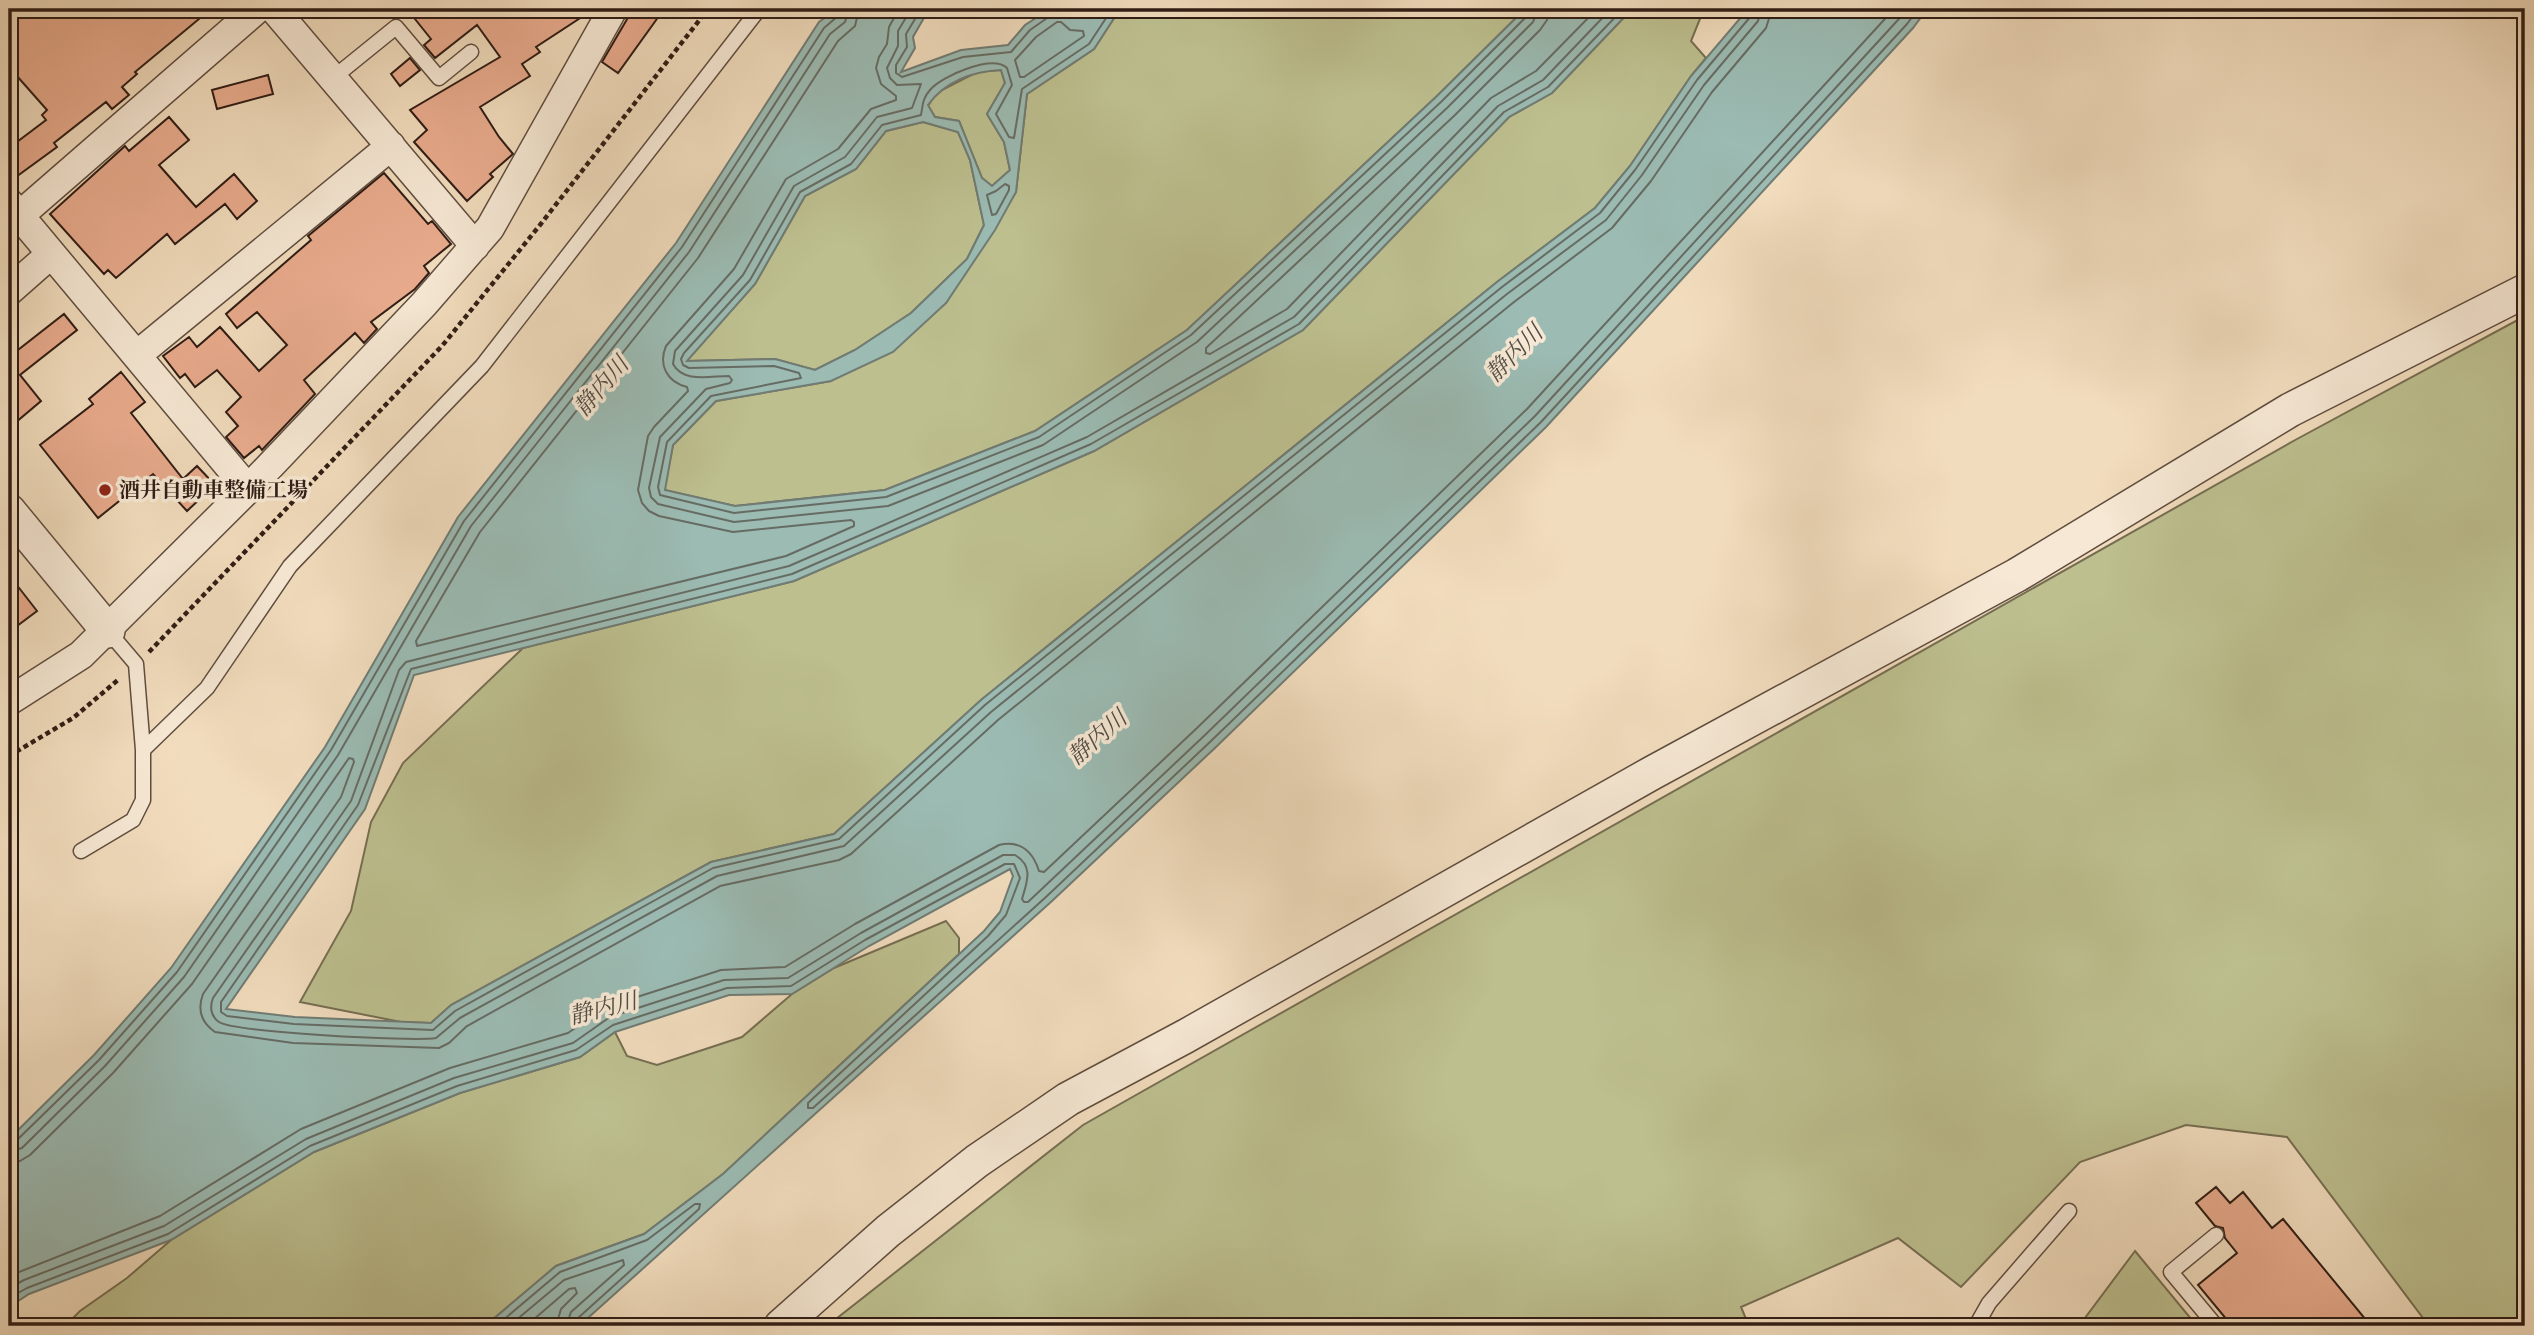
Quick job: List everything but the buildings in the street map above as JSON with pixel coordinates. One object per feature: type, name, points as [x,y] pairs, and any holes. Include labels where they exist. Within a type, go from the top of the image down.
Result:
[{"type":"street","points":[[248,489],[14,210],[257,9]]},
{"type":"street","points":[[274,9],[475,246]]},
{"type":"street","points":[[9,701],[82,655],[108,631],[415,314],[475,246],[490,228],[612,9]]},
{"type":"street","points":[[137,355],[391,146]]},
{"type":"street","points":[[9,291],[51,254]]},
{"type":"street","points":[[781,1326],[888,1231],[967,1168],[1068,1100],[1652,773],[2017,575],[2290,410],[2525,291]]},
{"type":"street","points":[[9,511],[108,631]]},
{"type":"lane","points":[[143,750],[207,688],[290,566],[482,366],[759,9]]},
{"type":"lane","points":[[333,78],[396,27],[439,78],[471,52]]},
{"type":"lane","points":[[81,851],[133,820],[143,800],[143,750],[136,664],[108,631]]},
{"type":"lane","points":[[1976,1326],[1989,1303],[2069,1211]]},
{"type":"lane","points":[[2216,1235],[2171,1272],[2216,1326]]},
{"type":"path","points":[[9,756],[73,718],[136,664],[442,346],[708,9]]},
{"type":"green space","points":[[1120,9],[1525,9],[1437,96],[1187,330],[1035,431],[885,490],[735,506],[664,490],[673,445],[716,401],[831,381],[946,303],[1016,192],[1027,94],[1094,49]]},
{"type":"green space","points":[[1632,9],[1704,9],[1691,41],[1706,58],[1630,166],[1595,208],[1497,282],[981,700],[834,834],[711,862],[451,1005],[431,1023],[401,1022],[300,1002],[351,911],[371,822],[403,763],[523,648],[794,581],[1094,451],[1303,330],[1509,117],[1552,93]]},
{"type":"green space","points":[[1001,70],[1005,83],[987,114],[1004,142],[1010,170],[992,186],[982,178],[959,121],[935,117],[928,106],[936,93],[977,72]]},
{"type":"green space","points":[[923,122],[958,132],[970,160],[984,225],[967,259],[911,313],[855,350],[815,370],[775,359],[686,361],[755,284],[805,196],[856,169],[886,131]]},
{"type":"green space","points":[[2525,316],[2525,1326],[2429,1326],[2287,1137],[2186,1125],[2080,1162],[1961,1287],[1898,1238],[1741,1307],[1749,1326],[827,1326],[1083,1125],[2297,439]]},
{"type":"green space","points":[[946,921],[959,938],[959,954],[723,1174],[644,1234],[556,1266],[485,1326],[65,1326],[80,1311],[127,1278],[171,1240],[314,1152],[460,1093],[580,1057],[615,1032],[627,1056],[657,1065],[742,1037],[792,994],[834,968]]},
{"type":"green space","points":[[2135,1251],[2197,1326],[2079,1326]]},
{"type":"water","name":"静内川","points":[[837,9],[929,9],[913,37],[915,48],[901,72],[961,50],[1008,45],[1025,25],[1050,9],[1074,9],[1076,17],[1083,9],[1120,9],[1094,49],[1027,94],[1016,192],[995,230],[946,303],[893,352],[831,381],[716,401],[673,445],[665,490],[735,506],[885,490],[1035,431],[1187,330],[1437,96],[1525,9],[1632,9],[1552,93],[1509,117],[1303,330],[1094,451],[794,581],[414,675],[365,809],[226,1009],[295,1017],[431,1023],[451,1005],[711,862],[834,834],[981,700],[1497,282],[1595,208],[1630,166],[1691,76],[1748,9],[1927,9],[1913,28],[1546,427],[1216,747],[1052,901],[579,1326],[485,1326],[556,1266],[644,1234],[723,1174],[984,931],[1000,912],[1013,876],[1010,869],[869,946],[792,994],[729,995],[615,1032],[580,1057],[460,1093],[314,1152],[171,1240],[29,1294],[9,1307],[9,1139],[94,1055],[171,968],[325,747],[458,517],[676,243],[819,22]],"holes":[[[1001,70],[1005,83],[987,114],[1004,142],[1010,170],[992,186],[982,178],[959,121],[935,117],[928,105],[942,90],[960,79]],[[923,122],[958,132],[970,160],[984,225],[967,259],[911,313],[855,350],[815,370],[775,359],[687,361],[755,284],[805,196],[856,169],[886,131]]]},
{"type":"place","name":"酒井自動車整備工場","points":[[105,490]]}]
